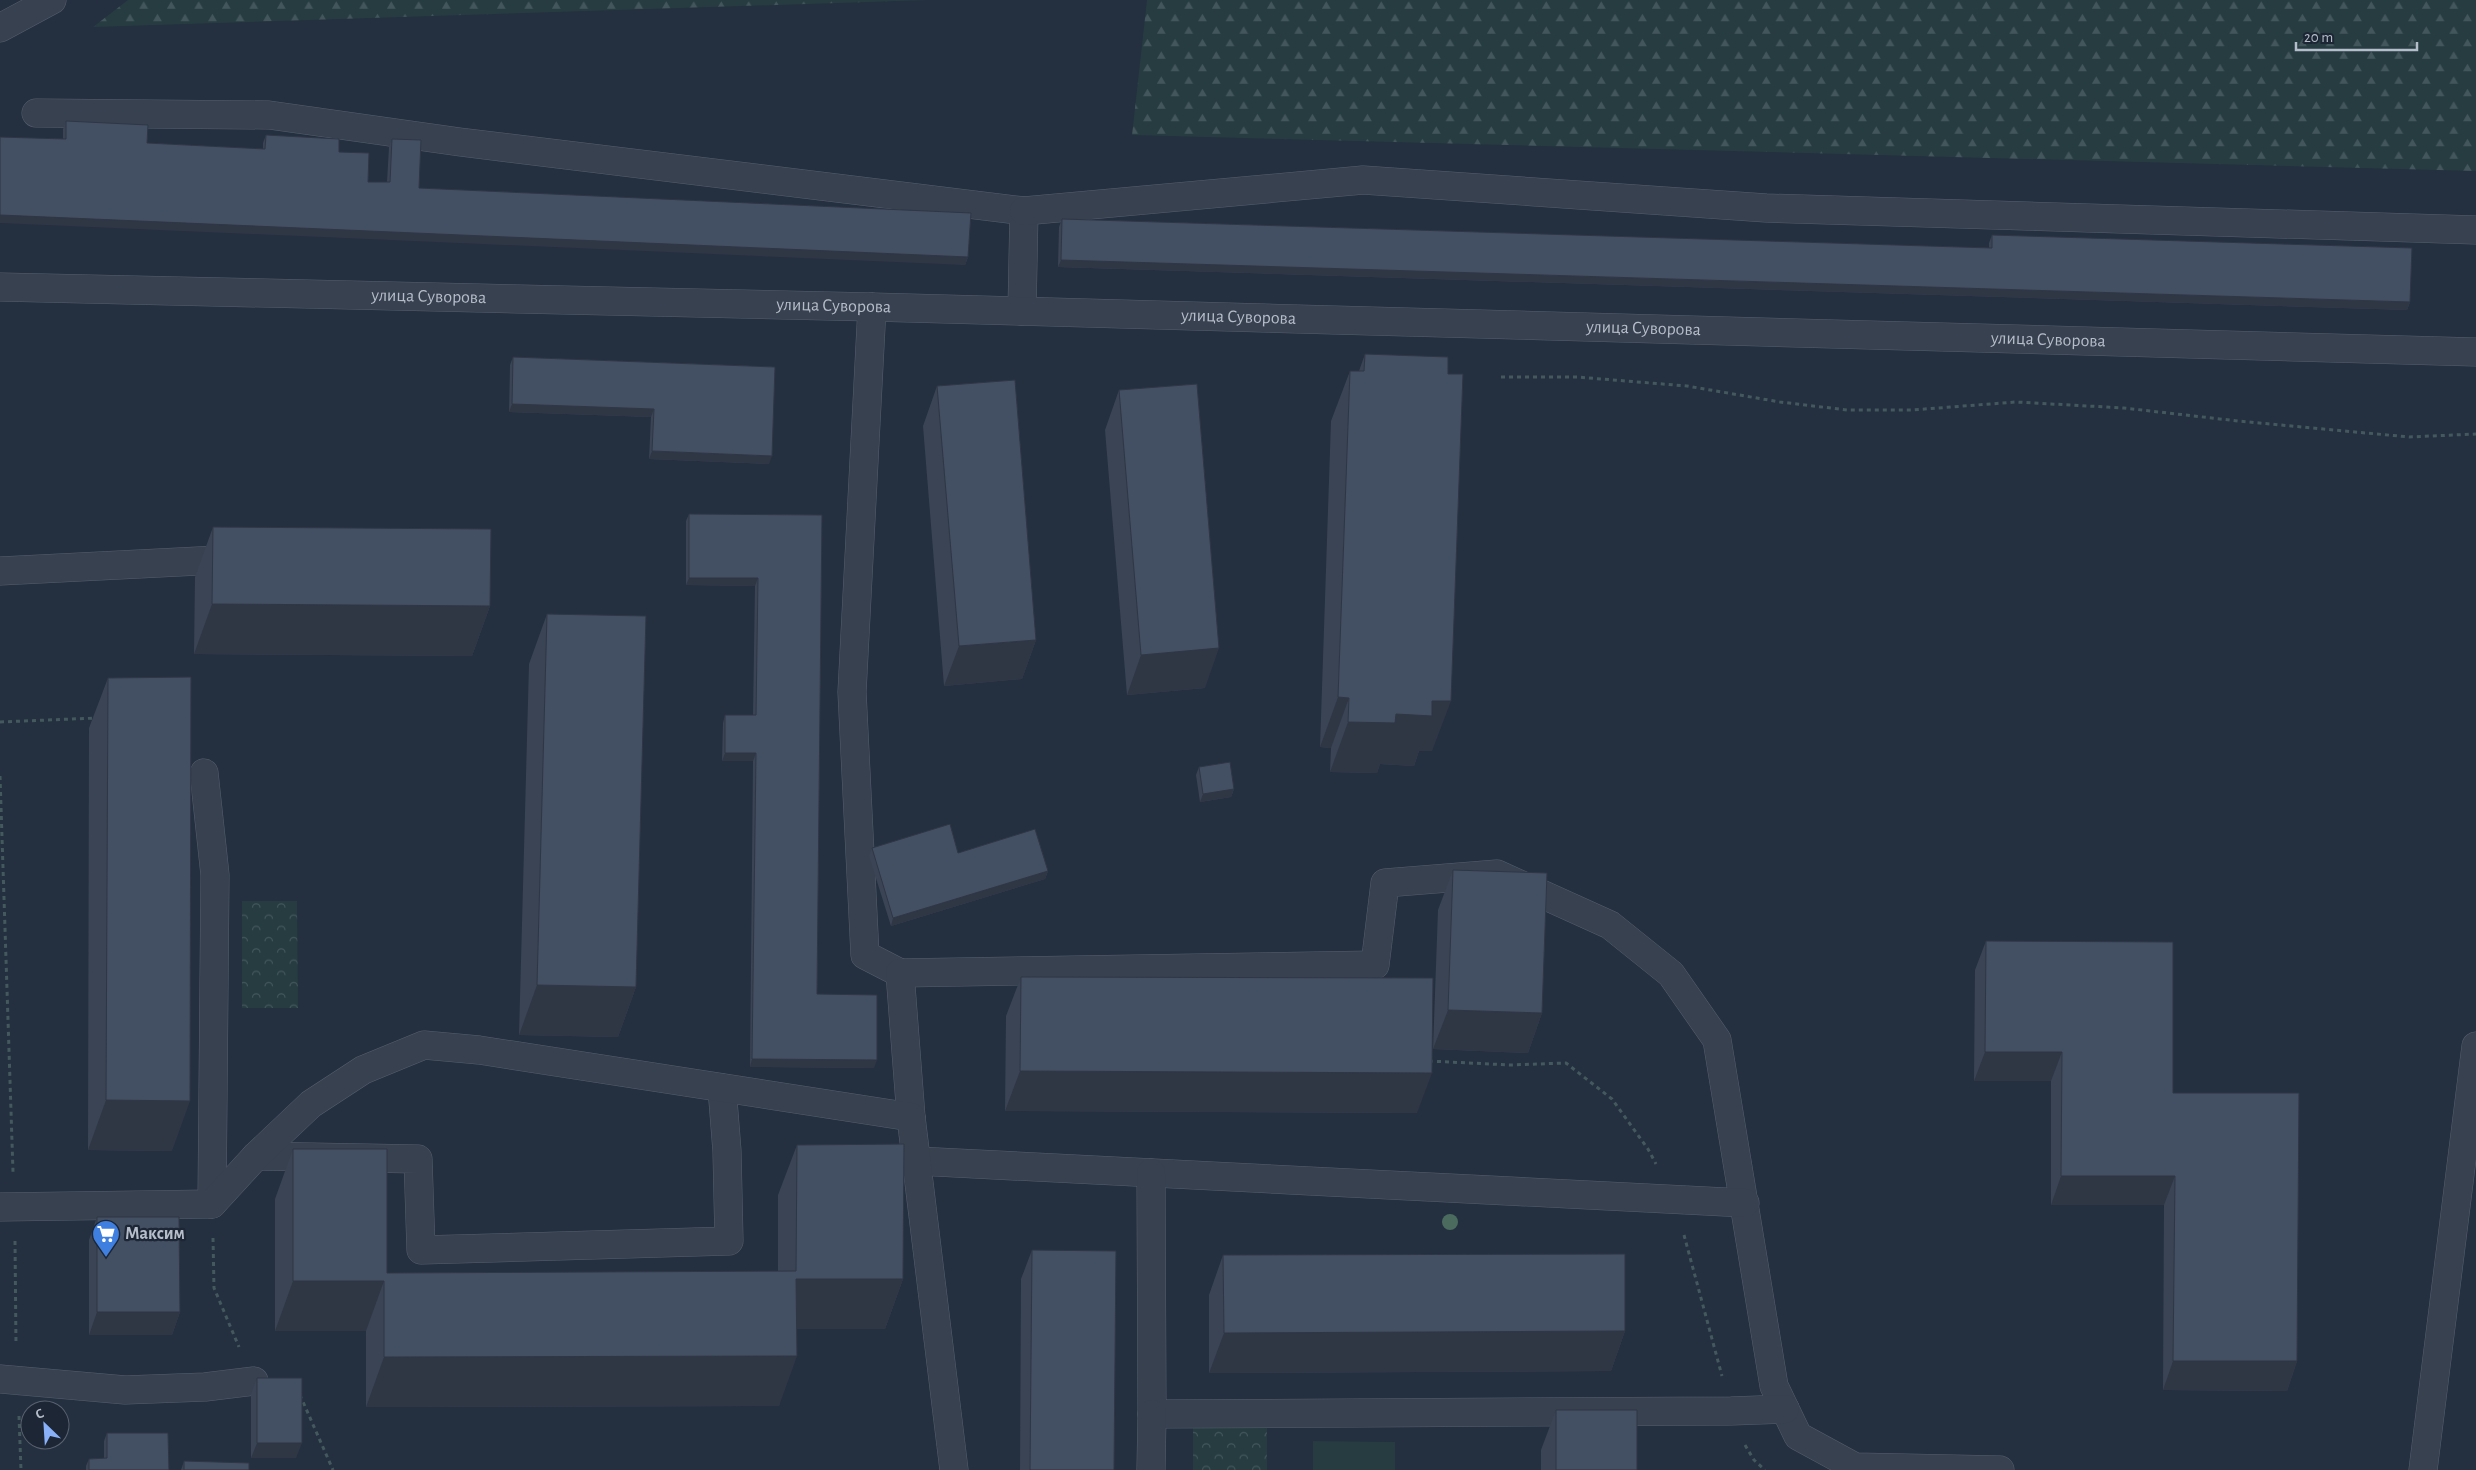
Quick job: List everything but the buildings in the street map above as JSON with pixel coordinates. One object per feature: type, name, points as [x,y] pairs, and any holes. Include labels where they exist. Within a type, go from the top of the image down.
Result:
[{"type":"street","points":[[0,28],[52,0]]},
{"type":"street","points":[[36,112],[269,115],[460,142],[1024,211],[1363,180],[1766,208],[2476,230]]},
{"type":"street","points":[[1022,311],[1024,211]]},
{"type":"street","name":"улица Суворова","points":[[0,287],[872,306],[2476,352]]},
{"type":"street","points":[[872,306],[852,692],[865,955],[900,974],[1375,965],[1385,883],[1497,874],[1610,925],[1671,974],[1717,1040],[1774,1386],[1798,1436],[1855,1467],[2000,1470]]},
{"type":"street","points":[[0,571],[194,560],[263,559]]},
{"type":"street","points":[[204,773],[214,875],[212,1204]]},
{"type":"street","points":[[900,974],[911,1117],[954,1470]]},
{"type":"street","points":[[7,1207],[212,1204],[256,1156],[319,1099],[363,1070],[424,1046],[479,1050],[911,1117]]},
{"type":"street","points":[[2423,1470],[2476,1046]]},
{"type":"street","points":[[256,1156],[418,1159],[421,1250],[729,1241],[727,1151],[722,1088]]},
{"type":"street","points":[[917,1161],[1745,1204]]},
{"type":"street","points":[[1151,1173],[1151,1470]]},
{"type":"street","points":[[8,1379],[125,1390],[205,1387],[254,1381]]},
{"type":"street","points":[[1152,1414],[1731,1411],[1785,1409]]},
{"type":"path","points":[[1501,377],[1577,377],[1687,386],[1780,402],[1847,410],[1912,410],[2016,402],[2124,408],[2409,437],[2476,434]]},
{"type":"path","points":[[0,722],[106,717]]},
{"type":"path","points":[[0,776],[8,1379],[21,1470]]},
{"type":"path","points":[[212,1204],[214,1288],[254,1381]]},
{"type":"path","points":[[299,1392],[333,1470]]},
{"type":"green space","points":[[128,0],[929,0],[93,27]]},
{"type":"green space","points":[[1147,0],[2476,0],[2476,171],[1132,135]]},
{"type":"green space","points":[[242,901],[297,901],[298,1008],[242,1008]]},
{"type":"green space","points":[[1267,1427],[1267,1470],[1193,1470],[1193,1428]]},
{"type":"green space","points":[[1313,1441],[1395,1442],[1395,1470],[1313,1470]]},
{"type":"place","name":"Максим","points":[[106,1258]]}]
